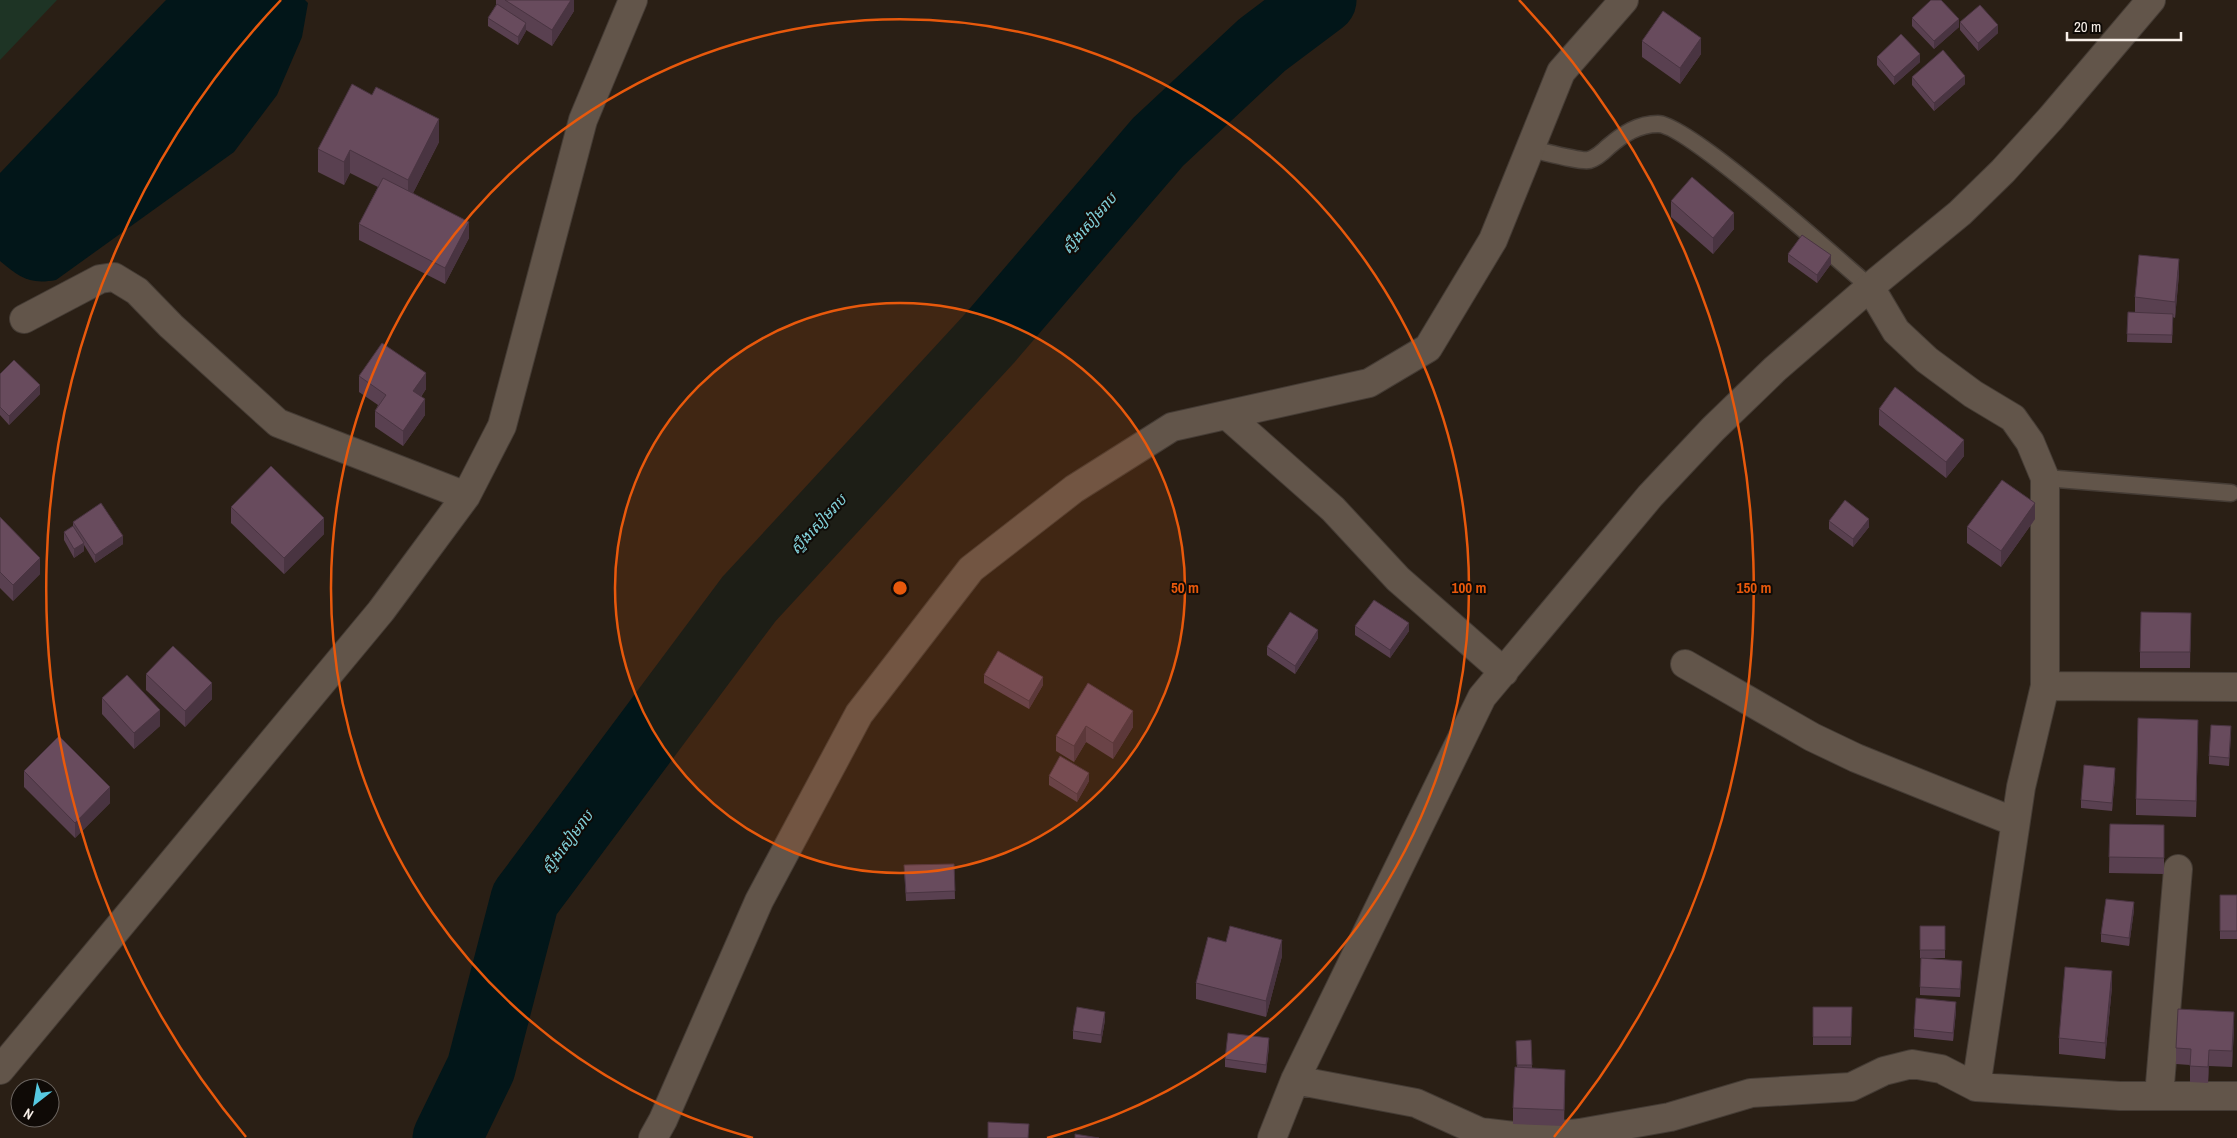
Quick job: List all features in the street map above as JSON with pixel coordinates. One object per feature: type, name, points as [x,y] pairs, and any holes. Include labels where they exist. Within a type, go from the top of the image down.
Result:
[{"type":"street","points":[[0,1070],[382,611],[466,496],[502,426],[583,120],[633,0]]},
{"type":"street","points":[[653,1138],[663,1120],[758,901],[859,714],[971,569],[1074,489],[1172,427],[1369,383],[1428,348],[1493,240],[1561,72],[1624,0]]},
{"type":"street","points":[[1272,1138],[1295,1080],[1482,697],[1650,496],[1713,428],[1776,369],[1870,287],[1960,214],[2003,171],[2097,66],[2152,0]]},
{"type":"street","points":[[24,319],[100,278],[114,277],[137,291],[171,326],[278,423],[466,496]]},
{"type":"street","points":[[1870,287],[1896,331],[1927,360],[1974,394],[2013,418],[2030,442],[2045,478],[2045,686],[2021,787],[1976,1087]]},
{"type":"street","points":[[1228,416],[1333,509],[1398,579],[1504,672]]},
{"type":"street","points":[[1684,664],[1812,737],[1856,758],[2015,822]]},
{"type":"street","points":[[2045,686],[2237,687]]},
{"type":"street","points":[[2160,1096],[2178,868]]},
{"type":"street","points":[[1295,1080],[1416,1104],[1480,1132],[1532,1138],[1580,1133],[1670,1117],[1751,1093],[1851,1087],[1884,1071],[1912,1064],[1941,1069],[1976,1087],[2160,1096],[2237,1096]]},
{"type":"lane","points":[[1530,149],[1588,160],[1599,154],[1618,138],[1642,125],[1661,124],[1682,134],[1714,156],[1870,287]]},
{"type":"lane","points":[[2045,478],[2231,493]]},
{"type":"green space","points":[[0,0],[57,0],[0,60]]},
{"type":"shaded area","points":[[166,0],[305,0],[308,3],[302,37],[277,95],[234,152],[56,280],[31,280],[19,275],[0,261],[0,173]]},
{"type":"building","points":[[505,0],[571,0],[552,30]]},
{"type":"building","points":[[1931,0],[1941,0],[1959,19],[1934,41],[1912,18]]},
{"type":"building","points":[[497,4],[526,23],[518,37],[488,18]]},
{"type":"building","points":[[1980,5],[1998,25],[1978,43],[1960,22]]},
{"type":"building","points":[[1663,11],[1701,38],[1680,68],[1642,41]]},
{"type":"building","points":[[1901,34],[1920,54],[1894,77],[1877,57]]},
{"type":"building","points":[[1943,50],[1965,76],[1934,103],[1912,77]]},
{"type":"building","points":[[352,84],[372,95],[376,87],[439,119],[408,180],[350,150],[344,162],[318,149]]},
{"type":"building","points":[[1692,177],[1734,213],[1713,238],[1671,201]]},
{"type":"building","points":[[383,178],[469,222],[445,268],[359,224]]},
{"type":"building","points":[[1802,235],[1831,255],[1817,275],[1788,254]]},
{"type":"building","points":[[2139,255],[2179,259],[2175,302],[2135,297]]},
{"type":"building","points":[[2128,312],[2173,314],[2172,335],[2127,334]]},
{"type":"building","points":[[382,343],[426,373],[413,391],[425,399],[403,431],[375,411],[386,395],[359,376]]},
{"type":"building","points":[[14,360],[40,385],[9,416],[0,407],[0,374]]},
{"type":"building","points":[[1895,387],[1964,440],[1946,462],[1879,409]]},
{"type":"building","points":[[271,466],[324,518],[284,558],[231,507]]},
{"type":"building","points":[[2002,480],[2035,503],[2001,551],[1967,527]]},
{"type":"building","points":[[1845,500],[1869,519],[1853,539],[1829,521]]},
{"type":"building","points":[[101,503],[123,536],[95,555],[73,522]]},
{"type":"building","points":[[0,517],[40,558],[13,585],[0,572]]},
{"type":"building","points":[[73,526],[84,543],[74,549],[64,532]]},
{"type":"building","points":[[1374,600],[1409,623],[1390,650],[1355,626]]},
{"type":"building","points":[[1290,612],[1318,630],[1295,666],[1267,647]]},
{"type":"building","points":[[2141,612],[2191,613],[2190,652],[2140,652]]},
{"type":"building","points":[[173,646],[212,683],[185,711],[146,674]]},
{"type":"building","points":[[998,651],[1043,677],[1029,701],[984,675]]},
{"type":"building","points":[[127,675],[160,710],[134,733],[102,698]]},
{"type":"building","points":[[1088,683],[1133,711],[1113,743],[1086,726],[1074,746],[1056,736]]},
{"type":"building","points":[[2138,718],[2198,720],[2196,801],[2136,799]]},
{"type":"building","points":[[2211,725],[2231,726],[2229,758],[2209,756]]},
{"type":"building","points":[[59,736],[110,787],[75,823],[24,771]]},
{"type":"building","points":[[1060,756],[1089,773],[1077,794],[1049,776]]},
{"type":"building","points":[[2084,765],[2115,768],[2112,803],[2081,800]]},
{"type":"building","points":[[2110,824],[2164,825],[2164,858],[2109,857]]},
{"type":"building","points":[[954,864],[955,891],[906,893],[904,865]]},
{"type":"building","points":[[2220,895],[2237,895],[2237,931],[2220,931]]},
{"type":"building","points":[[2106,899],[2134,902],[2129,938],[2101,934]]},
{"type":"building","points":[[1230,926],[1282,940],[1266,1001],[1196,983],[1208,937],[1226,942]]},
{"type":"building","points":[[1920,926],[1945,926],[1945,950],[1920,950]]},
{"type":"building","points":[[1921,958],[1962,961],[1960,989],[1920,987]]},
{"type":"building","points":[[2065,967],[2112,971],[2105,1043],[2059,1038]]},
{"type":"building","points":[[1916,998],[1956,1002],[1953,1033],[1914,1029]]},
{"type":"building","points":[[1077,1007],[1105,1012],[1101,1035],[1073,1031]]},
{"type":"building","points":[[1813,1007],[1852,1007],[1851,1037],[1813,1037]]},
{"type":"building","points":[[2178,1009],[2234,1012],[2232,1051],[2209,1050],[2208,1067],[2190,1066],[2191,1049],[2176,1048]]},
{"type":"building","points":[[1228,1033],[1269,1038],[1266,1065],[1225,1059]]},
{"type":"building","points":[[1531,1040],[1532,1065],[1517,1065],[1516,1041]]},
{"type":"building","points":[[1515,1067],[1565,1070],[1564,1110],[1513,1108]]},
{"type":"building","points":[[988,1122],[1029,1124],[1028,1138],[988,1138]]},
{"type":"building","points":[[1075,1134],[1099,1138],[1075,1138]]},
{"type":"waterway","name":"ស្ទឹងសៀមរាប","points":[[447,1138],[481,1068],[525,899],[749,599],[989,339],[1158,142],[1262,45],[1322,0]]}]
